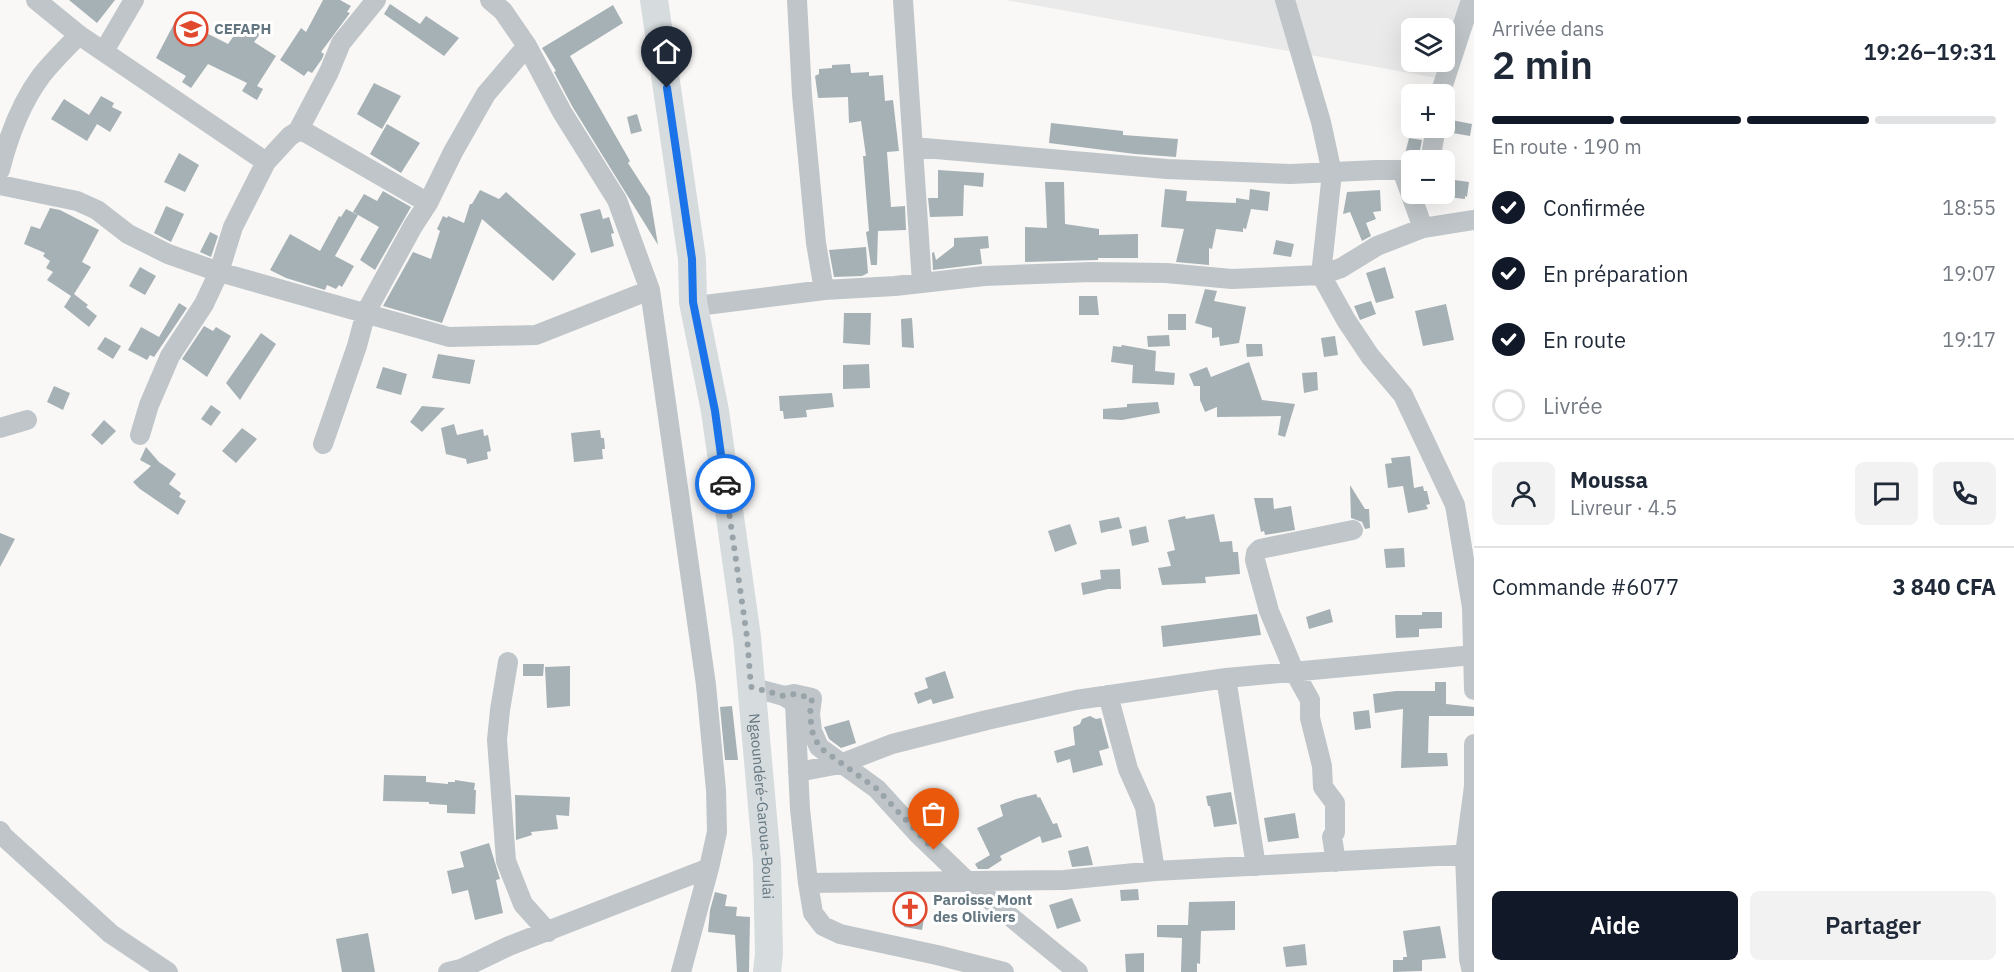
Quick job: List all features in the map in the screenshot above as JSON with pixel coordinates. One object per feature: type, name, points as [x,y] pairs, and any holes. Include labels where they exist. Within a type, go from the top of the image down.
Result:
[{"type":"highway","name":"Ngaoundéré-Garoua-Boulai","points":[[654,0],[692,259],[693,302],[715,411],[747,637],[767,862],[769,954],[767,972]]},
{"type":"street","points":[[36,0],[79,35],[266,162]]},
{"type":"street","points":[[104,51],[134,0]]},
{"type":"street","points":[[140,435],[149,405],[170,356],[204,304],[219,272],[234,227],[266,162],[290,136],[298,131],[329,72],[341,43],[376,0]]},
{"type":"street","points":[[490,0],[503,11],[527,46],[562,112],[617,200],[650,290],[707,697],[716,790],[717,832],[681,972]]},
{"type":"street","points":[[797,0],[802,95],[816,243],[824,290]]},
{"type":"street","points":[[903,0],[922,283]]},
{"type":"street","points":[[1285,0],[1321,122],[1332,173],[1322,275],[1346,320],[1370,356],[1403,395],[1455,504],[1473,607],[1474,690]]},
{"type":"street","points":[[1443,84],[1471,0]]},
{"type":"street","points":[[0,170],[6,146],[21,112],[41,77],[79,35]]},
{"type":"street","points":[[323,444],[366,312],[486,94],[527,46]]},
{"type":"street","points":[[298,131],[316,137],[428,203]]},
{"type":"street","points":[[913,147],[1167,169],[1291,174],[1377,170],[1401,172]]},
{"type":"street","points":[[0,184],[77,201],[98,210],[128,234],[158,249],[219,272],[449,337],[536,335],[650,290]]},
{"type":"street","points":[[1416,204],[1423,228]]},
{"type":"street","points":[[693,302],[705,305],[824,290],[984,276],[1092,272],[1166,273],[1232,279],[1322,275],[1341,268],[1377,246],[1423,228],[1474,219]]},
{"type":"street","points":[[0,428],[27,420]]},
{"type":"street","points":[[1336,862],[1332,837],[1335,832],[1335,803],[1323,787],[1322,766],[1310,718],[1310,700],[1295,673],[1269,611],[1255,560],[1256,553],[1260,549],[1353,530]]},
{"type":"street","points":[[798,772],[840,764],[892,744],[1076,700],[1226,678],[1474,656]]},
{"type":"street","points":[[508,662],[497,740],[506,861],[523,904],[548,932]]},
{"type":"street","points":[[1226,678],[1256,866]]},
{"type":"street","points":[[751,687],[784,696],[795,703],[800,808],[808,883],[813,913],[823,926],[840,934],[1004,972]]},
{"type":"street","points":[[784,696],[794,694],[812,698],[810,714],[812,731],[819,747],[877,789],[918,834],[968,882],[1078,972]]},
{"type":"street","points":[[1108,695],[1128,769],[1145,807],[1155,871]]},
{"type":"street","points":[[1472,963],[1470,854],[1474,744]]},
{"type":"street","points":[[1,834],[111,934],[168,972]]},
{"type":"street","points":[[808,883],[1064,880],[1155,871],[1470,854]]},
{"type":"street","points":[[448,972],[709,868]]},
{"type":"shaded area","points":[[1006,0],[1461,0],[1455,20],[1455,18],[1401,18],[1401,71]]},
{"type":"shaded area","points":[[1404,72],[1439,72],[1437,78]]},
{"type":"building","points":[[69,0],[115,0],[97,23]]},
{"type":"building","points":[[323,0],[340,0],[351,6],[347,12],[350,13],[321,52],[324,54],[322,59],[312,73],[308,71],[304,76],[280,60],[301,28],[306,32]]},
{"type":"building","points":[[390,4],[420,24],[426,16],[459,38],[444,56],[384,14]]},
{"type":"building","points":[[613,5],[623,23],[570,56],[630,161],[628,163],[650,197],[658,245],[572,106],[554,72],[556,71],[542,48]]},
{"type":"building","points":[[177,18],[228,44],[240,27],[247,32],[252,27],[261,33],[254,42],[276,56],[257,86],[263,89],[257,100],[242,91],[247,83],[208,64],[191,88],[182,82],[186,76],[156,58]]},
{"type":"building","points":[[850,64],[851,73],[869,72],[869,76],[883,75],[885,101],[893,100],[899,151],[887,152],[891,207],[905,206],[906,230],[878,231],[877,265],[871,265],[866,232],[869,231],[863,156],[866,156],[861,121],[849,123],[848,97],[818,98],[815,76],[819,74],[819,69],[832,68],[832,65]]},
{"type":"building","points":[[374,83],[401,96],[382,129],[357,114]]},
{"type":"building","points":[[101,96],[114,103],[112,107],[122,112],[110,132],[97,124],[87,141],[51,119],[64,99],[89,115]]},
{"type":"building","points":[[637,114],[642,131],[631,134],[627,117]]},
{"type":"building","points":[[1455,121],[1472,124],[1470,136],[1455,133]]},
{"type":"building","points":[[1051,123],[1123,131],[1123,135],[1178,139],[1176,157],[1049,143]]},
{"type":"building","points":[[387,124],[420,143],[401,173],[370,154]]},
{"type":"building","points":[[1409,138],[1422,140],[1420,150],[1406,150]]},
{"type":"building","points":[[179,153],[199,165],[185,192],[164,182]]},
{"type":"building","points":[[938,170],[984,173],[983,187],[964,185],[963,216],[930,217],[928,198],[938,198]]},
{"type":"building","points":[[1455,180],[1469,182],[1465,199],[1455,198]]},
{"type":"building","points":[[1045,182],[1064,182],[1065,224],[1099,229],[1099,235],[1138,234],[1138,258],[1025,262],[1025,227],[1047,228]]},
{"type":"building","points":[[1165,189],[1187,191],[1186,201],[1236,203],[1236,198],[1249,200],[1250,189],[1270,192],[1268,211],[1251,209],[1246,229],[1243,228],[1243,232],[1216,229],[1212,249],[1209,248],[1209,265],[1176,262],[1184,229],[1161,227]]},
{"type":"building","points":[[480,190],[499,199],[506,192],[576,254],[553,281],[482,219],[442,323],[383,306],[413,252],[431,259],[440,231],[437,229],[443,216],[464,223],[470,204]]},
{"type":"building","points":[[1380,190],[1381,211],[1373,212],[1376,219],[1366,223],[1371,236],[1362,241],[1350,212],[1343,214],[1347,192]]},
{"type":"building","points":[[383,191],[411,207],[375,270],[360,260],[379,227],[353,212],[364,194],[377,201]]},
{"type":"building","points":[[166,206],[184,214],[171,242],[154,233]]},
{"type":"building","points":[[50,208],[60,210],[99,230],[82,262],[91,267],[74,294],[97,316],[89,327],[64,307],[71,296],[47,280],[53,272],[46,268],[50,261],[43,256],[45,253],[24,244],[31,226],[40,229]]},
{"type":"building","points":[[346,209],[358,215],[335,256],[354,266],[342,287],[339,285],[336,289],[327,285],[325,290],[286,278],[270,270],[290,234],[320,251],[339,216],[341,217]]},
{"type":"building","points":[[600,209],[603,219],[609,217],[614,233],[611,234],[614,246],[591,253],[580,214]]},
{"type":"building","points":[[210,232],[218,236],[211,257],[200,252]]},
{"type":"building","points":[[988,236],[989,248],[980,249],[982,264],[933,270],[932,253],[934,252],[936,260],[954,246],[954,238]]},
{"type":"building","points":[[1276,240],[1294,244],[1291,257],[1273,254]]},
{"type":"building","points":[[866,247],[868,273],[862,276],[834,277],[829,250]]},
{"type":"building","points":[[140,267],[156,276],[145,295],[129,286]]},
{"type":"building","points":[[1385,267],[1394,298],[1376,303],[1366,273]]},
{"type":"building","points":[[1205,289],[1217,291],[1214,301],[1246,307],[1239,343],[1220,346],[1219,337],[1212,338],[1212,328],[1195,323]]},
{"type":"building","points":[[1079,296],[1097,296],[1099,315],[1079,315]]},
{"type":"building","points":[[1371,301],[1376,314],[1360,320],[1354,306]]},
{"type":"building","points":[[179,303],[187,308],[154,357],[150,355],[147,360],[128,350],[141,327],[159,337]]},
{"type":"building","points":[[1446,304],[1454,340],[1423,346],[1415,311]]},
{"type":"building","points":[[844,313],[871,313],[870,345],[843,343]]},
{"type":"building","points":[[1168,314],[1186,314],[1186,330],[1168,330]]},
{"type":"building","points":[[912,318],[914,348],[902,347],[901,319]]},
{"type":"building","points":[[204,326],[213,331],[216,327],[231,336],[207,377],[182,359]]},
{"type":"building","points":[[261,333],[276,344],[240,400],[226,383]]},
{"type":"building","points":[[1169,335],[1170,346],[1148,347],[1147,336]]},
{"type":"building","points":[[1335,336],[1338,355],[1324,357],[1321,338]]},
{"type":"building","points":[[105,337],[121,346],[113,359],[97,349]]},
{"type":"building","points":[[1246,344],[1262,344],[1263,356],[1247,357]]},
{"type":"building","points":[[1122,345],[1156,351],[1155,371],[1175,373],[1174,385],[1132,383],[1133,365],[1111,362],[1113,346],[1121,347]]},
{"type":"building","points":[[438,354],[475,360],[470,384],[432,378]]},
{"type":"building","points":[[1249,362],[1262,400],[1295,404],[1285,437],[1278,435],[1281,416],[1217,417],[1217,407],[1205,412],[1200,400],[1200,386],[1194,386],[1189,374],[1207,367],[1211,377]]},
{"type":"building","points":[[869,364],[870,388],[843,389],[843,365]]},
{"type":"building","points":[[383,367],[407,374],[401,395],[376,388]]},
{"type":"building","points":[[1317,372],[1318,390],[1304,393],[1302,373]]},
{"type":"building","points":[[54,386],[70,393],[63,410],[47,402]]},
{"type":"building","points":[[832,393],[834,407],[806,410],[807,417],[784,419],[783,411],[780,411],[779,396]]},
{"type":"building","points":[[1158,402],[1160,413],[1122,420],[1103,419],[1103,409],[1127,407],[1127,404]]},
{"type":"building","points":[[211,405],[221,412],[211,426],[201,419]]},
{"type":"building","points":[[422,406],[445,408],[422,432],[410,422]]},
{"type":"building","points":[[104,420],[116,431],[102,445],[91,435]]},
{"type":"building","points":[[454,424],[457,435],[483,429],[484,436],[488,435],[491,451],[487,452],[488,459],[467,464],[466,459],[446,454],[441,428]]},
{"type":"building","points":[[242,428],[257,439],[236,463],[222,451]]},
{"type":"building","points":[[600,430],[601,438],[604,438],[603,459],[574,462],[571,433]]},
{"type":"building","points":[[146,447],[159,462],[176,474],[169,484],[181,493],[179,497],[186,501],[178,515],[133,482],[151,466],[140,460]]},
{"type":"building","points":[[1410,456],[1414,488],[1423,486],[1424,491],[1427,491],[1430,504],[1426,505],[1428,509],[1408,513],[1403,486],[1388,488],[1385,464],[1392,463],[1391,458]]},
{"type":"building","points":[[1350,485],[1365,509],[1369,509],[1370,528],[1365,529],[1362,522],[1351,518]]},
{"type":"building","points":[[1254,498],[1273,498],[1274,509],[1291,506],[1295,530],[1265,535],[1264,531],[1261,532]]},
{"type":"building","points":[[1214,514],[1220,542],[1232,541],[1233,552],[1238,552],[1240,574],[1205,577],[1206,583],[1162,585],[1158,568],[1171,566],[1167,552],[1175,550],[1168,520]]},
{"type":"building","points":[[1119,517],[1122,528],[1101,533],[1099,521]]},
{"type":"building","points":[[1070,524],[1077,544],[1055,552],[1048,531]]},
{"type":"building","points":[[1146,526],[1149,542],[1132,546],[1129,530]]},
{"type":"building","points":[[0,533],[15,539],[0,567]]},
{"type":"building","points":[[1404,548],[1405,567],[1386,568],[1384,549]]},
{"type":"building","points":[[1120,569],[1121,589],[1108,589],[1083,595],[1081,583],[1101,579],[1100,570]]},
{"type":"building","points":[[1330,609],[1333,622],[1309,629],[1306,617]]},
{"type":"building","points":[[1422,612],[1442,612],[1442,628],[1419,629],[1419,637],[1396,638],[1395,615],[1422,615]]},
{"type":"building","points":[[1257,614],[1261,635],[1163,647],[1161,626]]},
{"type":"building","points":[[523,664],[544,664],[543,676],[523,676]]},
{"type":"building","points":[[570,666],[570,706],[547,708],[545,667]]},
{"type":"building","points":[[945,671],[954,698],[933,704],[931,699],[918,704],[914,693],[928,688],[925,678]]},
{"type":"building","points":[[1435,682],[1446,682],[1446,704],[1474,707],[1474,716],[1429,716],[1428,753],[1447,753],[1448,766],[1401,768],[1403,709],[1375,713],[1373,694],[1396,691],[1435,691]]},
{"type":"building","points":[[732,706],[738,760],[725,760],[720,707]]},
{"type":"building","points":[[1369,710],[1371,728],[1355,730],[1353,712]]},
{"type":"building","points":[[1090,716],[1096,719],[1101,718],[1109,748],[1099,751],[1103,765],[1073,773],[1070,759],[1057,763],[1054,751],[1075,745],[1073,727],[1080,724],[1082,719]]},
{"type":"building","points":[[849,720],[856,743],[841,748],[829,739],[824,727]]},
{"type":"building","points":[[384,775],[426,776],[426,782],[448,784],[455,780],[475,783],[475,814],[447,813],[447,805],[429,804],[429,802],[383,801]]},
{"type":"building","points":[[1231,792],[1237,824],[1214,827],[1206,796]]},
{"type":"building","points":[[1036,794],[1038,798],[1040,797],[1053,824],[1057,823],[1062,837],[1042,843],[1040,836],[1000,856],[1002,860],[988,869],[978,869],[975,864],[990,855],[977,828],[1003,816],[1000,805]]},
{"type":"building","points":[[515,795],[570,797],[569,816],[556,815],[558,829],[531,832],[532,835],[516,840]]},
{"type":"building","points":[[1295,813],[1299,838],[1268,842],[1264,818]]},
{"type":"building","points":[[489,843],[500,879],[496,880],[503,913],[475,920],[468,890],[452,894],[447,871],[464,867],[460,852]]},
{"type":"building","points":[[1088,846],[1093,865],[1072,867],[1068,851]]},
{"type":"building","points":[[1138,889],[1139,900],[1121,901],[1120,890]]},
{"type":"building","points":[[715,892],[727,895],[725,906],[737,907],[736,916],[750,917],[749,972],[737,972],[735,935],[708,932],[710,910]]},
{"type":"building","points":[[1072,898],[1081,921],[1057,929],[1049,905]]},
{"type":"building","points":[[1235,901],[1235,930],[1201,931],[1200,964],[1197,963],[1197,972],[1181,972],[1182,938],[1157,937],[1157,925],[1188,925],[1189,902]]},
{"type":"building","points":[[909,904],[926,907],[922,930],[904,927]]},
{"type":"building","points":[[1440,926],[1446,958],[1422,960],[1422,971],[1393,972],[1393,960],[1403,960],[1403,957],[1407,957],[1403,931]]},
{"type":"building","points":[[368,933],[375,972],[342,972],[336,939]]},
{"type":"building","points":[[1305,944],[1307,965],[1286,967],[1283,947]]},
{"type":"building","points":[[1144,953],[1144,972],[1126,972],[1125,954]]},
{"type":"way so far","points":[[725,484],[747,637],[751,687],[784,696],[794,694],[812,698],[810,714],[812,731],[819,747],[877,789],[934,850]]},
{"type":"place","name":"CEFAPH","points":[[191,29]]},
{"type":"place","name":"Paroisse Mont des Oliviers","points":[[910,909]]},
{"type":"route","points":[[667,88],[692,259],[693,302],[715,411],[725,484]]}]
